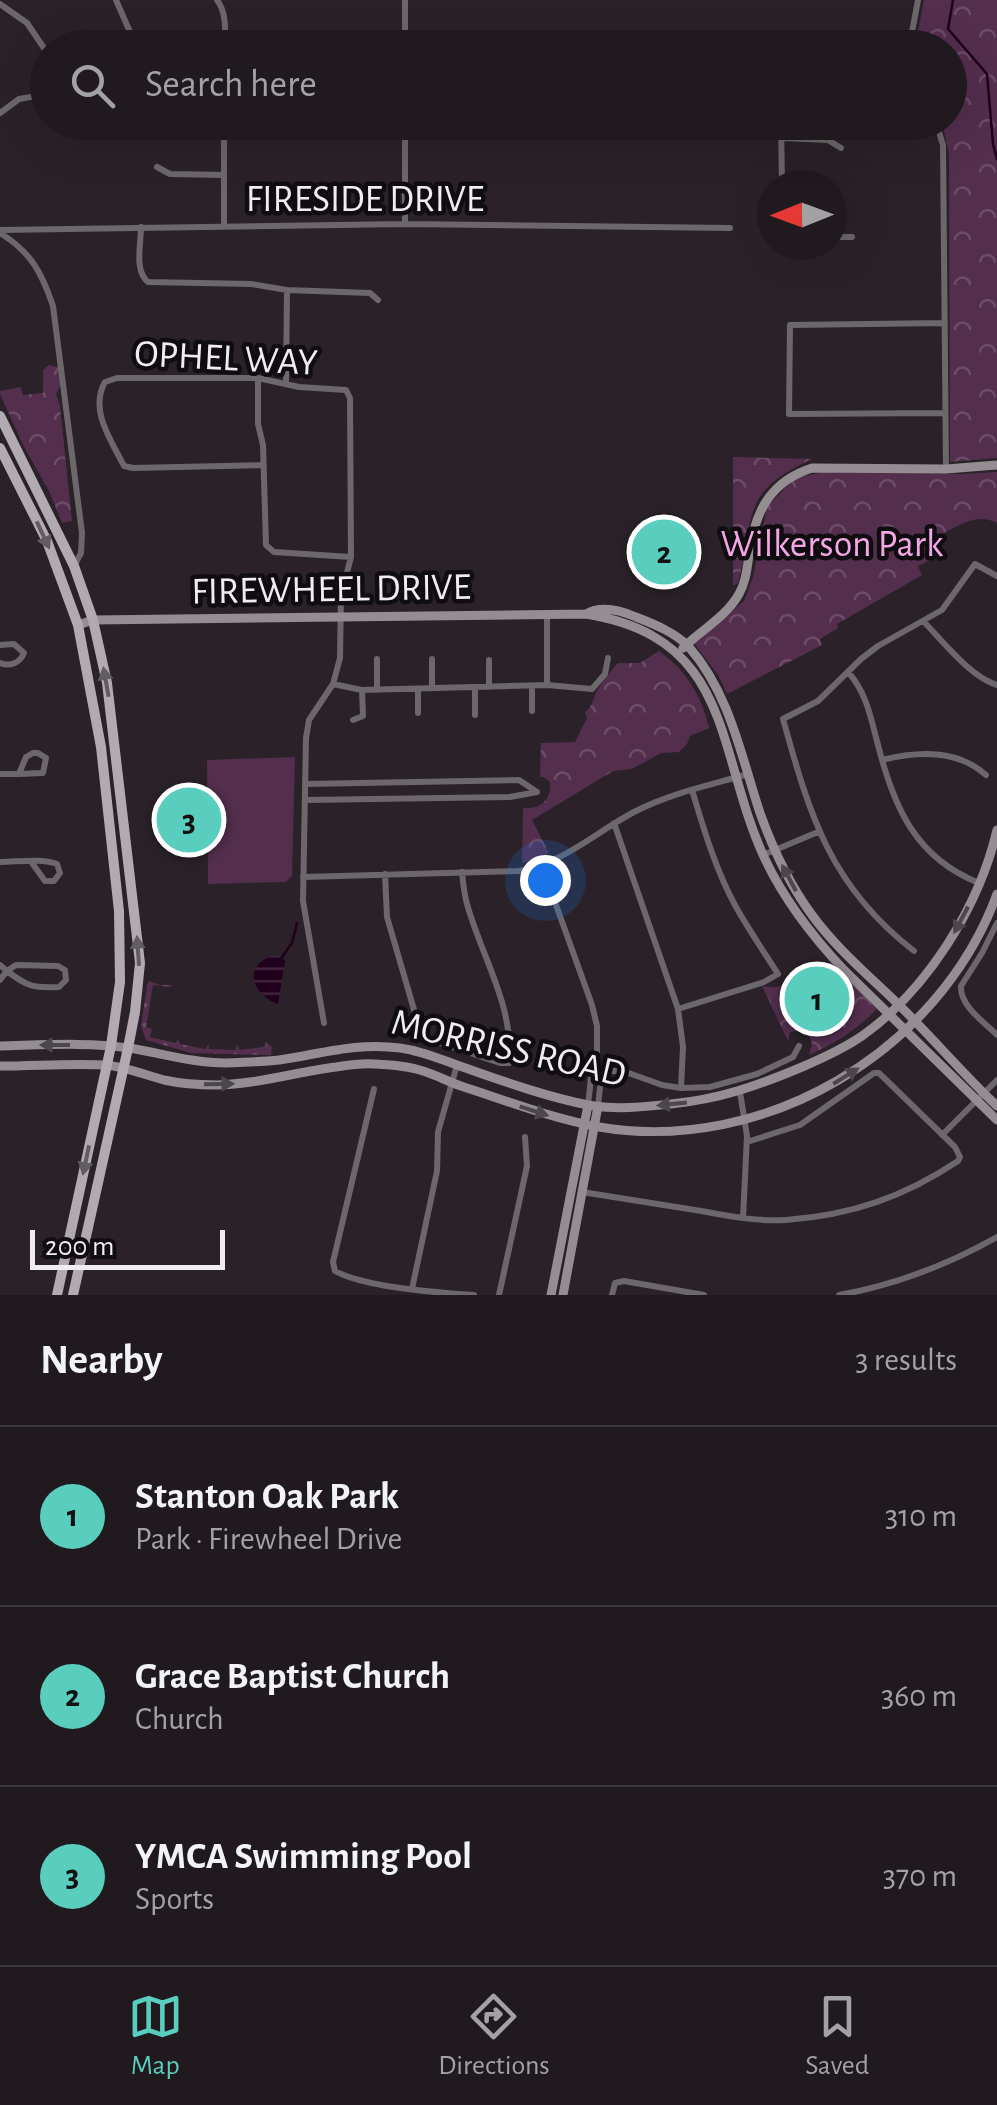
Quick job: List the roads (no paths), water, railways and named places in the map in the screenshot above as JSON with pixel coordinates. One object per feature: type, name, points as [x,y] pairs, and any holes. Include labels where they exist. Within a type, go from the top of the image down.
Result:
[{"type":"main road","points":[[2,427],[74,566],[93,620],[108,687],[140,963],[128,1048],[73,1295]]},
{"type":"main road","points":[[0,448],[46,540],[78,625],[96,710],[120,948],[120,982],[111,1046],[56,1295]]},
{"type":"main road","points":[[96,710],[107,742],[115,742]]},
{"type":"main road","points":[[112,851],[128,848]]},
{"type":"street","points":[[116,0],[129,30]]},
{"type":"street","points":[[217,0],[223,8],[224,30]]},
{"type":"street","points":[[405,0],[405,30]]},
{"type":"street","points":[[912,30],[918,0]]},
{"type":"street","points":[[0,4],[32,30]]},
{"type":"street","points":[[0,113],[19,99],[30,97]]},
{"type":"street","points":[[224,140],[224,226]]},
{"type":"street","points":[[404,224],[405,140]]},
{"type":"street","points":[[782,140],[782,170]]},
{"type":"street","points":[[828,140],[841,148]]},
{"type":"street","points":[[941,140],[946,469]]},
{"type":"street","points":[[156,167],[170,174],[224,175]]},
{"type":"street","name":"FIRESIDE DRIVE","points":[[0,232],[404,224],[730,228]]},
{"type":"street","points":[[141,227],[140,269],[148,282],[251,284],[370,294],[378,300]]},
{"type":"street","points":[[0,232],[38,266],[53,306],[82,533],[81,553],[74,566]]},
{"type":"street","points":[[847,237],[852,237]]},
{"type":"street","points":[[286,384],[287,290]]},
{"type":"street","points":[[945,323],[790,325],[789,414],[945,413]]},
{"type":"street","name":"OPHEL WAY","points":[[264,465],[124,466],[101,421],[99,392],[104,382],[117,378],[258,378],[300,388],[346,390],[350,398],[351,557]]},
{"type":"street","points":[[258,378],[266,545],[270,550],[351,557],[340,596],[340,658],[334,684],[309,720],[306,738],[303,901],[324,1023]]},
{"type":"street","points":[[678,654],[729,609],[739,594],[759,512],[777,486],[794,474],[827,467],[946,469],[997,465]]},
{"type":"street","points":[[63,544],[78,542],[82,533]]},
{"type":"street","points":[[914,951],[851,888],[818,832],[783,718],[818,701],[878,646],[942,610],[975,564],[997,576]]},
{"type":"street","name":"FIREWHEEL DRIVE","points":[[586,614],[594,609],[622,611],[686,644],[720,693],[735,729],[763,855],[790,906],[821,946],[887,1013],[980,1096],[997,1106]]},
{"type":"street","name":"FIREWHEEL DRIVE","points":[[78,625],[93,620],[586,614],[646,631],[678,654],[708,694],[774,850],[812,915],[831,940],[914,1020],[997,1120]]},
{"type":"street","points":[[547,615],[547,685]]},
{"type":"street","points":[[923,622],[971,670],[997,685]]},
{"type":"street","points":[[0,645],[14,644],[24,652],[13,664],[0,663]]},
{"type":"street","points":[[334,684],[362,690],[547,685],[592,689],[605,674],[608,658]]},
{"type":"street","points":[[377,659],[378,690]]},
{"type":"street","points":[[432,659],[432,688]]},
{"type":"street","points":[[488,660],[489,687]]},
{"type":"street","points":[[849,674],[866,702],[887,780],[902,816],[948,870],[980,884]]},
{"type":"street","points":[[532,686],[532,710]]},
{"type":"street","points":[[475,687],[475,715]]},
{"type":"street","points":[[418,688],[418,712]]},
{"type":"street","points":[[352,720],[362,716],[362,690]]},
{"type":"street","points":[[0,774],[19,774],[43,773],[46,758],[33,753],[26,758],[19,774]]},
{"type":"street","points":[[882,760],[931,753],[974,764],[986,775]]},
{"type":"street","points":[[303,877],[519,871],[542,866],[647,806],[743,776]]},
{"type":"street","points":[[305,784],[519,780],[536,792],[520,797],[305,800]]},
{"type":"street","points":[[419,782],[419,798]]},
{"type":"street","points":[[678,1009],[778,974],[736,908],[713,856],[692,790]]},
{"type":"street","points":[[614,823],[678,1009],[683,1047],[681,1088]]},
{"type":"street","name":"MORRISS ROAD","points":[[0,1046],[111,1046],[196,1062],[228,1063],[384,1046],[429,1054],[530,1090],[593,1105],[649,1107],[708,1100],[776,1079],[832,1055],[864,1035],[898,1004],[948,944],[980,884],[997,830]]},
{"type":"street","points":[[763,855],[818,832]]},
{"type":"street","points":[[0,862],[32,862]]},
{"type":"street","points":[[542,866],[597,1026],[590,1125],[552,1295]]},
{"type":"street","points":[[384,874],[388,917],[422,1037],[500,1064],[509,1063],[508,1017],[466,901],[462,872]]},
{"type":"street","name":"MORRISS ROAD","points":[[0,1066],[107,1065],[166,1080],[219,1085],[368,1063],[425,1071],[536,1112],[590,1125],[633,1131],[690,1131],[791,1106],[873,1058],[905,1030],[949,981],[968,953],[997,894]]},
{"type":"street","points":[[997,923],[960,990],[963,1001],[997,1036]]},
{"type":"street","points":[[58,966],[66,970],[66,980],[60,987],[32,988],[4,968],[58,966]]},
{"type":"street","points":[[0,980],[4,968]]},
{"type":"street","points":[[596,1072],[623,1072],[681,1088],[710,1087],[757,1074],[793,1058],[799,1046]]},
{"type":"street","points":[[412,1289],[438,1171],[438,1132],[456,1065]]},
{"type":"street","points":[[577,1191],[743,1218],[784,1220],[846,1211],[896,1196],[925,1183],[960,1157],[880,1073],[874,1073],[800,1125],[747,1142]]},
{"type":"street","points":[[942,1135],[997,1080]]},
{"type":"street","points":[[374,1088],[333,1262],[335,1271],[346,1277],[412,1289],[474,1295]]},
{"type":"street","points":[[740,1092],[747,1142],[743,1218]]},
{"type":"street","points":[[499,1295],[527,1166],[525,1137]]},
{"type":"street","points":[[563,1295],[577,1191]]},
{"type":"street","points":[[839,1295],[863,1293],[923,1273],[997,1236]]},
{"type":"street","points":[[612,1295],[615,1283],[624,1281],[699,1295]]},
{"type":"waterway","points":[[949,30],[953,0]]},
{"type":"waterway","points":[[967,51],[987,74],[997,159]]},
{"type":"waterway","points":[[282,957],[292,943],[297,923]]},
{"type":"place","name":"Grace Baptist Church","points":[[664,552]]},
{"type":"place","name":"YMCA Swimming Pool","points":[[189,820]]},
{"type":"place","name":"Stanton Oak Park","points":[[817,999]]},
{"type":"park label","name":"Wilkerson Park","points":[[832,543]]}]
